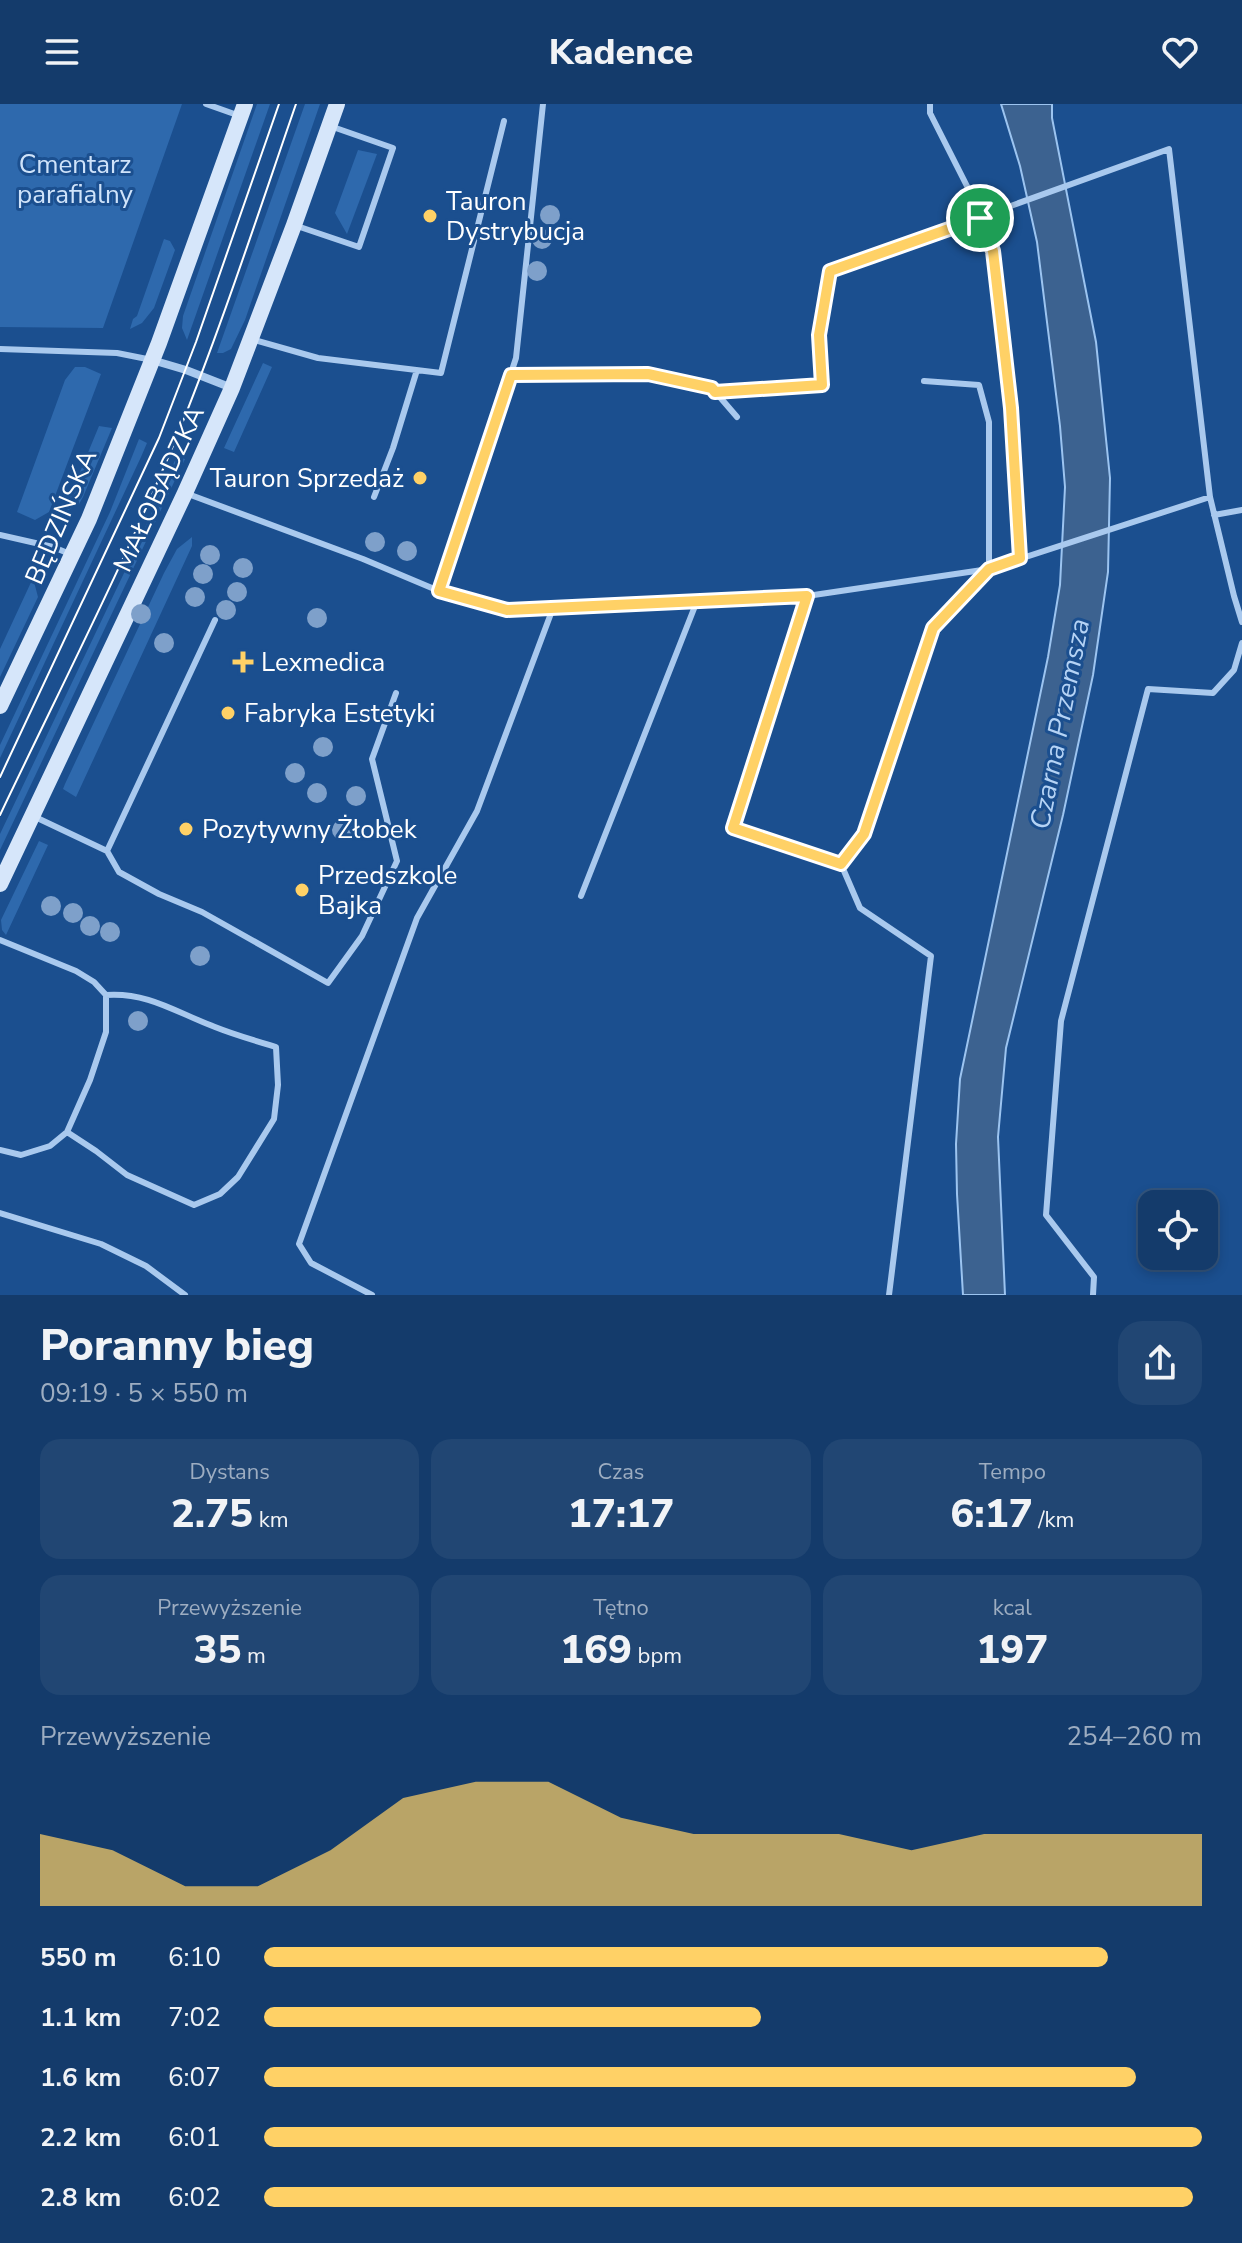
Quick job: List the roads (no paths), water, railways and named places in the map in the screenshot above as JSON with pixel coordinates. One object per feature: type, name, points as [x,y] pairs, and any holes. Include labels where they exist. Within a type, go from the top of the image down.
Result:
[{"type":"street","name":"MAŁOBĄDZKA","points":[[0,884],[232,388],[337,104]]},
{"type":"street","name":"BĘDZIŃSKA","points":[[0,706],[73,556],[159,343],[242,110]]},
{"type":"street","points":[[152,360],[232,388]]},
{"type":"lane","points":[[206,104],[242,110]]},
{"type":"lane","points":[[439,591],[516,358],[543,104]]},
{"type":"lane","points":[[930,104],[930,113],[973,198],[993,251],[1009,392],[1020,558]]},
{"type":"lane","points":[[251,339],[318,358],[441,373],[504,121]]},
{"type":"lane","points":[[294,225],[359,247],[393,148],[329,126]]},
{"type":"lane","points":[[715,392],[822,385],[819,335],[830,271],[1169,149],[1210,497],[1242,622]]},
{"type":"lane","points":[[0,349],[117,353],[152,360]]},
{"type":"lane","points":[[374,497],[417,370]]},
{"type":"lane","points":[[511,375],[648,374],[712,388],[737,417]]},
{"type":"lane","points":[[841,864],[864,834],[933,628],[989,569],[989,422],[979,385],[924,381]]},
{"type":"lane","points":[[185,493],[363,559],[439,591],[507,610],[807,596],[989,569],[1210,497]]},
{"type":"lane","points":[[1214,515],[1242,510]]},
{"type":"lane","points":[[0,535],[53,547],[73,556]]},
{"type":"lane","points":[[807,596],[733,828],[841,864],[860,908],[931,956],[889,1295]]},
{"type":"lane","points":[[581,896],[697,601]]},
{"type":"lane","points":[[372,1295],[311,1263],[299,1244],[417,918],[477,811],[553,608]]},
{"type":"lane","points":[[107,851],[215,620]]},
{"type":"lane","points":[[1093,1295],[1094,1277],[1046,1215],[1061,1021],[1148,689],[1213,693],[1234,670],[1242,643]]},
{"type":"lane","points":[[33,816],[107,851],[119,872],[159,894],[202,912],[328,983],[362,936],[397,861],[372,759],[396,693]]},
{"type":"lane","points":[[0,940],[76,971],[94,982],[106,995],[106,1032],[90,1080],[67,1132],[50,1146],[21,1155],[0,1150]]},
{"type":"lane","points":[[67,1132],[127,1175],[194,1205],[220,1194],[238,1177],[274,1119],[278,1085],[276,1047],[214,1027],[173,1008],[125,994],[106,995]]},
{"type":"lane","points":[[0,1213],[101,1244],[146,1266],[185,1295]]},
{"type":"water","name":"Czarna Przemsza","points":[[1001,104],[1052,104],[1052,118],[1096,342],[1110,478],[1108,572],[1093,675],[1063,815],[1006,1048],[998,1137],[1005,1295],[963,1295],[956,1144],[960,1079],[1048,657],[1060,585],[1065,487],[1037,242],[1020,166]]},
{"type":"tram line","points":[[0,777],[159,438],[279,104]]},
{"type":"tram line","points":[[0,815],[112,582],[175,441],[223,316],[296,104]]},
{"type":"place","name":"Tauron Dystrybucja","points":[[430,216]]},
{"type":"place","name":"Tauron Sprzedaż","points":[[420,478]]},
{"type":"place","name":"Lexmedica","points":[[243,662]]},
{"type":"place","name":"Fabryka Estetyki","points":[[228,713]]},
{"type":"place","name":"Pozytywny Żłobek","points":[[186,829]]},
{"type":"place","name":"Przedszkole Bajka","points":[[302,890]]},
{"type":"park label","name":"Cmentarz parafialny","points":[[75,179]]}]
